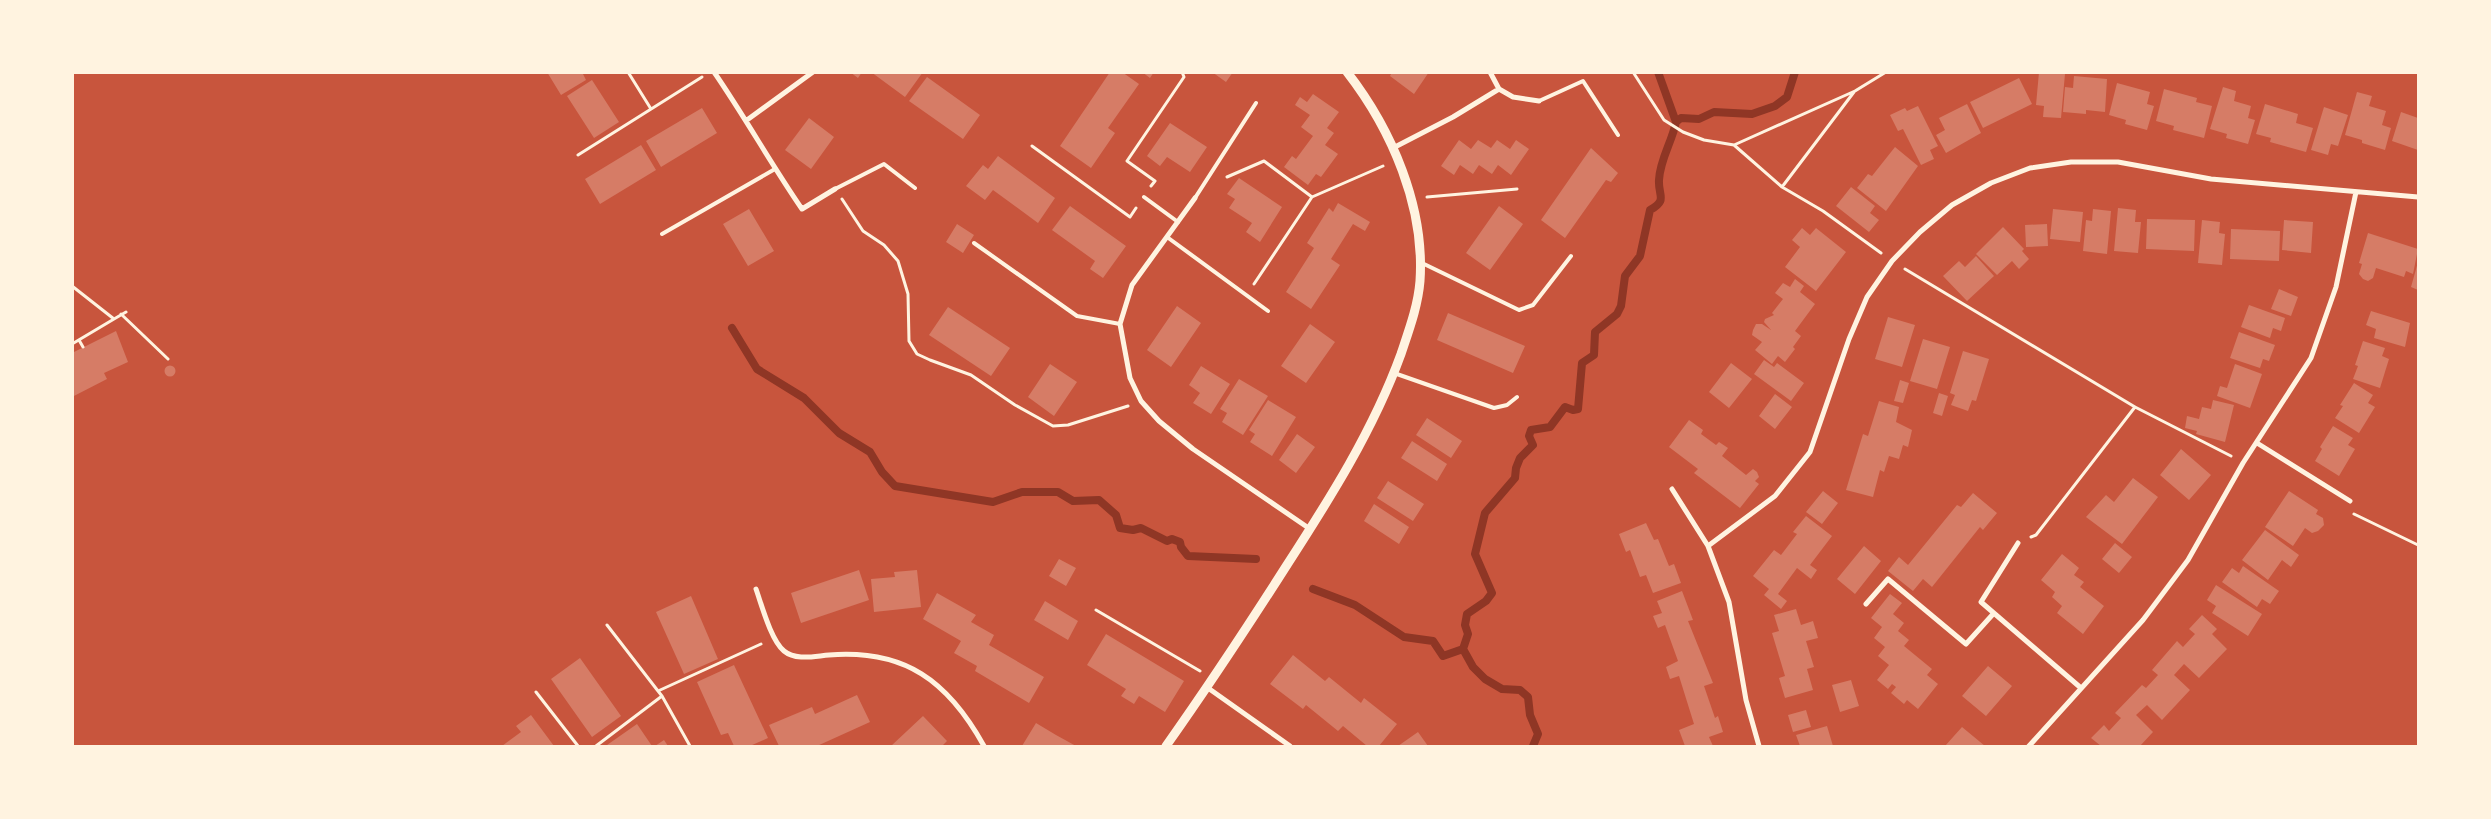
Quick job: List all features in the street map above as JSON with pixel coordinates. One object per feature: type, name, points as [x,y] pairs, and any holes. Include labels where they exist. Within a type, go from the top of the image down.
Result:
[{"type":"street","points":[[714,72],[747,120],[775,169],[802,208],[835,188]]},
{"type":"street","points":[[747,120],[813,72]]},
{"type":"street","points":[[1166,746],[1208,688],[1310,529],[1368,432],[1394,374],[1413,320],[1420,281],[1420,242],[1412,199],[1393,148],[1360,90],[1347,72]]},
{"type":"street","points":[[1490,72],[1499,89],[1513,97],[1539,101]]},
{"type":"street","points":[[1393,148],[1453,117],[1499,89]]},
{"type":"street","points":[[1708,546],[1774,496],[1810,452],[1852,330],[1868,297],[1892,261],[1920,232],[1952,205],[1991,183],[2030,168],[2071,162],[2118,162],[2211,179],[2418,197]]},
{"type":"street","points":[[2030,746],[2143,620],[2188,560],[2243,462],[2311,358],[2336,287],[2356,192]]},
{"type":"street","points":[[1195,198],[1132,285],[1120,324],[1130,378],[1141,401],[1159,421],[1193,449],[1310,529]]},
{"type":"street","points":[[2257,443],[2350,501]]},
{"type":"street","points":[[1672,489],[1708,546],[1729,602],[1746,700],[1758,746]]},
{"type":"street","points":[[2018,543],[1981,602],[2081,688]]},
{"type":"street","points":[[1866,604],[1888,579],[1966,644],[1994,613]]},
{"type":"street","points":[[756,589],[775,637],[785,652],[799,657],[863,654],[903,663],[932,681],[954,700],[974,727],[984,746]]},
{"type":"street","points":[[1208,688],[1290,746]]},
{"type":"lane","points":[[1539,101],[1583,80],[1618,135]]},
{"type":"lane","points":[[1195,198],[1256,103]]},
{"type":"lane","points":[[835,188],[884,164],[915,188]]},
{"type":"lane","points":[[662,234],[775,169]]},
{"type":"lane","points":[[1144,197],[1178,222]]},
{"type":"lane","points":[[1167,237],[1268,311]]},
{"type":"lane","points":[[974,243],[1077,316],[1120,324]]},
{"type":"lane","points":[[1420,262],[1519,310],[1533,305],[1571,256]]},
{"type":"lane","points":[[1394,374],[1494,408],[1507,405],[1517,397]]},
{"type":"path","points":[[628,72],[651,109]]},
{"type":"path","points":[[578,155],[709,72]]},
{"type":"path","points":[[1032,146],[1130,217],[1155,181],[1127,161],[1184,77],[1182,72]]},
{"type":"path","points":[[1633,72],[1664,120],[1683,132],[1704,140],[1734,146],[1782,187],[1823,211],[1892,261],[2135,407],[2243,462]]},
{"type":"path","points":[[1734,146],[1855,91],[1886,72]]},
{"type":"path","points":[[1782,187],[1855,91]]},
{"type":"path","points":[[1246,295],[1312,197],[1397,159]]},
{"type":"path","points":[[1224,179],[1264,161],[1312,197]]},
{"type":"path","points":[[835,188],[863,232],[884,245],[898,261],[908,294],[909,341],[917,354],[970,375],[1015,405],[1053,426],[1114,412],[1141,401]]},
{"type":"path","points":[[1412,199],[1517,189]]},
{"type":"path","points":[[72,286],[114,319]]},
{"type":"path","points":[[72,344],[126,312]]},
{"type":"path","points":[[121,314],[168,359]]},
{"type":"path","points":[[79,340],[83,348]]},
{"type":"path","points":[[2018,543],[2036,535],[2135,407]]},
{"type":"path","points":[[2350,501],[2355,515],[2418,545]]},
{"type":"path","points":[[1096,610],[1214,678]]},
{"type":"path","points":[[607,625],[662,696],[690,746]]},
{"type":"path","points":[[658,691],[775,637]]},
{"type":"path","points":[[536,692],[578,746]]},
{"type":"path","points":[[596,746],[662,696]]},
{"type":"building","points":[[547,72],[582,72],[586,80],[561,95]]},
{"type":"building","points":[[850,72],[862,72],[858,78]]},
{"type":"building","points":[[871,72],[923,72],[905,97]]},
{"type":"building","points":[[1110,72],[1122,72],[1139,84],[1108,128],[1115,133],[1091,168],[1060,146]]},
{"type":"building","points":[[1142,72],[1154,72],[1150,78]]},
{"type":"building","points":[[1212,72],[1233,72],[1226,82]]},
{"type":"building","points":[[1392,72],[1429,72],[1414,94],[1390,76]]},
{"type":"building","points":[[2039,72],[2065,74],[2061,118],[2043,117],[2044,106],[2036,105]]},
{"type":"building","points":[[2074,76],[2107,79],[2105,112],[2086,110],[2086,114],[2063,112],[2065,87],[2073,88]]},
{"type":"building","points":[[927,77],[980,115],[963,139],[909,101]]},
{"type":"building","points":[[2019,78],[2032,104],[1983,128],[1970,102]]},
{"type":"building","points":[[592,80],[619,122],[594,138],[567,96]]},
{"type":"building","points":[[2117,83],[2150,92],[2147,104],[2154,106],[2147,130],[2125,124],[2126,120],[2109,115]]},
{"type":"building","points":[[2223,87],[2236,91],[2234,101],[2251,106],[2248,118],[2255,120],[2248,144],[2226,138],[2227,134],[2210,129]]},
{"type":"building","points":[[2164,89],[2197,98],[2196,102],[2212,106],[2204,138],[2173,130],[2174,126],[2156,121]]},
{"type":"building","points":[[2357,92],[2372,96],[2369,106],[2386,111],[2382,125],[2391,128],[2385,150],[2362,143],[2362,140],[2345,135]]},
{"type":"building","points":[[1313,94],[1339,112],[1327,128],[1334,133],[1325,145],[1338,154],[1321,177],[1316,174],[1308,185],[1284,167],[1292,156],[1296,159],[1313,136],[1301,127],[1310,115],[1295,105],[1300,97],[1307,102]]},
{"type":"building","points":[[1967,104],[1981,133],[1946,153],[1936,135],[1945,130],[1939,118]]},
{"type":"building","points":[[2265,104],[2298,114],[2296,123],[2313,128],[2306,152],[2270,142],[2271,138],[2256,134]]},
{"type":"building","points":[[1918,106],[1938,146],[1930,150],[1934,159],[1921,165],[1903,129],[1898,131],[1890,115],[1905,108],[1907,111]]},
{"type":"building","points":[[2324,107],[2348,115],[2338,146],[2331,144],[2328,155],[2311,150]]},
{"type":"building","points":[[702,108],[717,133],[661,167],[646,141]]},
{"type":"building","points":[[2401,112],[2418,118],[2418,150],[2392,141]]},
{"type":"building","points":[[809,118],[834,137],[811,169],[785,150]]},
{"type":"building","points":[[1170,123],[1207,147],[1190,172],[1167,157],[1160,166],[1147,156]]},
{"type":"building","points":[[1459,140],[1471,149],[1478,140],[1491,148],[1497,140],[1510,149],[1516,140],[1529,149],[1511,175],[1498,165],[1492,174],[1479,165],[1473,174],[1460,165],[1454,175],[1441,166]]},
{"type":"building","points":[[641,145],[656,170],[600,204],[585,179]]},
{"type":"building","points":[[1895,147],[1918,166],[1886,211],[1857,188],[1868,174],[1872,176]]},
{"type":"building","points":[[1591,148],[1618,173],[1611,182],[1606,180],[1565,238],[1541,220]]},
{"type":"building","points":[[998,156],[1055,198],[1038,223],[993,190],[985,200],[966,186],[983,165],[988,169]]},
{"type":"building","points":[[1239,178],[1282,207],[1260,242],[1246,232],[1252,223],[1229,208],[1235,199],[1227,194]]},
{"type":"building","points":[[1851,187],[1875,206],[1870,213],[1879,220],[1869,232],[1836,206]]},
{"type":"building","points":[[1338,203],[1370,222],[1365,231],[1353,224],[1331,259],[1340,265],[1311,309],[1286,292],[1314,248],[1307,243],[1329,208],[1333,212]]},
{"type":"building","points":[[1070,206],[1126,246],[1103,278],[1090,269],[1095,261],[1052,230]]},
{"type":"building","points":[[1499,206],[1523,224],[1490,270],[1466,253]]},
{"type":"building","points":[[2118,208],[2136,210],[2135,222],[2141,222],[2138,253],[2114,251]]},
{"type":"building","points":[[749,209],[774,251],[748,266],[723,224]]},
{"type":"building","points":[[2053,209],[2083,212],[2080,242],[2050,239]]},
{"type":"building","points":[[2093,209],[2111,211],[2107,254],[2083,251],[2086,220],[2092,221]]},
{"type":"building","points":[[2147,219],[2195,220],[2194,251],[2146,249]]},
{"type":"building","points":[[2202,220],[2220,222],[2219,233],[2225,234],[2222,265],[2198,263]]},
{"type":"building","points":[[2284,220],[2313,222],[2311,253],[2282,250]]},
{"type":"building","points":[[957,224],[974,235],[963,253],[946,242]]},
{"type":"building","points":[[2047,224],[2048,246],[2026,247],[2025,225]]},
{"type":"building","points":[[2003,227],[2024,249],[2022,251],[2029,259],[2019,269],[2012,261],[1997,275],[1976,254]]},
{"type":"building","points":[[1802,228],[1810,235],[1816,228],[1846,252],[1816,291],[1785,267],[1800,247],[1792,240]]},
{"type":"building","points":[[2231,229],[2280,231],[2279,261],[2230,259]]},
{"type":"building","points":[[2368,233],[2418,249],[2413,274],[2406,271],[2404,277],[2376,268],[2373,278],[2368,281],[2363,279],[2359,274],[2362,264],[2359,263]]},
{"type":"building","points":[[1976,256],[1994,276],[1967,301],[1943,276],[1959,261],[1965,267]]},
{"type":"building","points":[[2418,262],[2418,290],[2411,287]]},
{"type":"building","points":[[1795,279],[1804,286],[1800,292],[1815,304],[1795,331],[1801,336],[1793,347],[1795,349],[1785,362],[1778,356],[1772,364],[1755,350],[1762,342],[1752,335],[1753,330],[1756,324],[1762,324],[1771,330],[1764,322],[1765,319],[1774,315],[1772,313],[1783,299],[1775,293],[1783,283],[1790,287]]},
{"type":"building","points":[[2279,289],[2298,297],[2291,316],[2271,309]]},
{"type":"building","points":[[2249,305],[2285,318],[2281,331],[2273,328],[2270,338],[2241,327]]},
{"type":"building","points":[[1177,306],[1201,323],[1171,367],[1147,350]]},
{"type":"building","points":[[948,307],[1010,348],[991,376],[929,335]]},
{"type":"building","points":[[2371,311],[2410,323],[2405,347],[2374,338],[2376,329],[2366,325]]},
{"type":"building","points":[[1448,313],[1525,346],[1513,373],[1437,340]]},
{"type":"building","points":[[1888,317],[1915,325],[1902,367],[1875,359]]},
{"type":"building","points":[[1310,324],[1335,342],[1306,383],[1281,366]]},
{"type":"building","points":[[116,331],[128,362],[104,373],[107,379],[72,397],[72,353]]},
{"type":"building","points":[[2239,332],[2275,345],[2269,361],[2263,359],[2260,368],[2230,358]]},
{"type":"building","points":[[1923,339],[1950,347],[1937,389],[1910,381]]},
{"type":"building","points":[[2363,341],[2385,348],[2382,356],[2389,359],[2380,388],[2353,379],[2358,366],[2355,365]]},
{"type":"building","points":[[1963,351],[1989,359],[1976,401],[1972,400],[1968,411],[1951,405],[1955,395],[1950,393]]},
{"type":"building","points":[[1764,360],[1774,367],[1777,363],[1804,383],[1791,401],[1754,374]]},
{"type":"building","points":[[1731,363],[1752,379],[1729,408],[1709,392]]},
{"type":"building","points":[[1050,364],[1077,382],[1054,416],[1028,397]]},
{"type":"building","points":[[2235,364],[2262,374],[2250,408],[2217,396],[2220,386],[2227,388]]},
{"type":"building","points":[[168,366],[172,366],[175,371],[174,375],[168,376],[165,373],[165,369]]},
{"type":"building","points":[[1201,366],[1230,384],[1211,414],[1193,403],[1200,393],[1189,385]]},
{"type":"building","points":[[1239,379],[1268,396],[1243,435],[1222,422],[1227,413],[1220,409]]},
{"type":"building","points":[[1900,380],[1909,383],[1903,403],[1894,401]]},
{"type":"building","points":[[2354,383],[2373,395],[2368,403],[2375,407],[2359,433],[2335,418],[2343,406],[2340,405]]},
{"type":"building","points":[[1939,393],[1948,396],[1942,416],[1933,413]]},
{"type":"building","points":[[1775,394],[1792,407],[1775,429],[1759,416]]},
{"type":"building","points":[[1268,400],[1296,417],[1272,456],[1250,442],[1255,434],[1249,430]]},
{"type":"building","points":[[2213,400],[2234,405],[2225,442],[2196,434],[2197,431],[2185,428],[2187,416],[2199,419],[2202,407],[2211,409]]},
{"type":"building","points":[[1879,401],[1899,407],[1896,422],[1912,430],[1908,447],[1903,445],[1899,459],[1889,456],[1884,472],[1880,470],[1873,497],[1846,490],[1863,434],[1868,436]]},
{"type":"building","points":[[1427,418],[1462,441],[1451,458],[1416,435]]},
{"type":"building","points":[[1689,420],[1703,430],[1701,434],[1716,445],[1719,442],[1728,448],[1722,456],[1746,475],[1753,469],[1757,472],[1759,477],[1755,481],[1759,484],[1740,508],[1694,473],[1698,469],[1669,447]]},
{"type":"building","points":[[2333,426],[2353,438],[2348,445],[2355,449],[2339,476],[2315,461],[2322,449],[2320,447]]},
{"type":"building","points":[[1297,434],[1315,447],[1296,473],[1279,460]]},
{"type":"building","points":[[1412,441],[1447,464],[1437,481],[1401,458]]},
{"type":"building","points":[[2181,449],[2211,475],[2189,500],[2160,475]]},
{"type":"building","points":[[2133,478],[2158,497],[2122,544],[2086,517],[2106,495],[2114,502]]},
{"type":"building","points":[[1388,481],[1424,504],[1413,521],[1377,498]]},
{"type":"building","points":[[1823,491],[1838,503],[1822,524],[1806,512]]},
{"type":"building","points":[[2289,491],[2318,510],[2316,514],[2323,518],[2324,525],[2318,531],[2312,533],[2305,528],[2293,546],[2265,527]]},
{"type":"building","points":[[1973,493],[1997,513],[1983,530],[1980,527],[1932,587],[1923,579],[1913,591],[1888,571],[1899,557],[1908,565],[1957,505],[1961,507]]},
{"type":"building","points":[[1374,504],[1409,527],[1399,544],[1364,521]]},
{"type":"building","points":[[1806,516],[1832,536],[1810,565],[1817,570],[1811,579],[1797,568],[1778,594],[1787,601],[1781,609],[1764,595],[1769,589],[1753,576],[1774,550],[1781,555],[1797,534],[1793,532]]},
{"type":"building","points":[[1646,523],[1654,540],[1658,539],[1669,566],[1674,564],[1681,583],[1653,593],[1646,575],[1640,577],[1630,550],[1626,552],[1619,534]]},
{"type":"building","points":[[2265,530],[2299,555],[2291,567],[2282,560],[2268,580],[2242,560]]},
{"type":"building","points":[[2115,543],[2132,557],[2119,573],[2102,559]]},
{"type":"building","points":[[1864,546],[1881,561],[1855,594],[1837,579]]},
{"type":"building","points":[[2062,554],[2079,568],[2074,575],[2084,582],[2080,587],[2104,606],[2083,634],[2057,613],[2062,606],[2052,597],[2055,592],[2041,580]]},
{"type":"building","points":[[1059,559],[1076,568],[1066,586],[1049,576]]},
{"type":"building","points":[[2243,566],[2279,591],[2270,604],[2262,599],[2257,607],[2222,582],[2232,568],[2239,573]]},
{"type":"building","points":[[859,570],[869,600],[801,623],[791,593]]},
{"type":"building","points":[[917,570],[921,607],[874,612],[871,579],[895,577],[894,572]]},
{"type":"building","points":[[2216,585],[2262,614],[2248,636],[2212,613],[2216,606],[2207,600]]},
{"type":"building","points":[[1682,591],[1693,620],[1688,621],[1713,683],[1704,686],[1715,718],[1718,716],[1723,732],[1709,737],[1713,746],[1685,746],[1679,730],[1694,724],[1679,676],[1670,679],[1666,667],[1678,661],[1665,625],[1658,628],[1653,616],[1662,613],[1657,601]]},
{"type":"building","points":[[937,593],[976,615],[971,622],[994,635],[989,645],[1044,677],[1029,703],[975,671],[977,666],[954,653],[961,641],[923,619]]},
{"type":"building","points":[[1890,594],[1902,603],[1893,614],[1904,623],[1898,631],[1909,640],[1904,646],[1932,669],[1927,675],[1938,684],[1918,709],[1907,700],[1904,704],[1891,693],[1896,687],[1892,684],[1888,689],[1877,680],[1889,665],[1878,656],[1885,647],[1874,638],[1882,627],[1871,618]]},
{"type":"building","points":[[691,596],[718,659],[684,674],[656,612]]},
{"type":"building","points":[[1045,601],[1078,621],[1068,640],[1034,620]]},
{"type":"building","points":[[1796,609],[1801,625],[1813,621],[1818,638],[1806,641],[1814,667],[1807,669],[1813,690],[1785,698],[1779,678],[1785,676],[1772,633],[1779,631],[1774,615]]},
{"type":"building","points":[[2202,615],[2217,629],[2212,634],[2227,649],[2199,678],[2184,664],[2174,675],[2190,690],[2162,720],[2147,705],[2136,715],[2153,732],[2140,746],[2101,746],[2091,738],[2104,725],[2109,731],[2121,718],[2115,713],[2142,685],[2146,688],[2158,675],[2152,670],[2177,641],[2183,647],[2195,634],[2189,629]]},
{"type":"building","points":[[1106,634],[1184,681],[1165,712],[1139,696],[1134,704],[1121,696],[1126,689],[1087,665]]},
{"type":"building","points":[[1293,655],[1325,681],[1329,677],[1361,703],[1364,698],[1397,724],[1379,746],[1367,746],[1343,726],[1338,731],[1306,705],[1303,709],[1270,684]]},
{"type":"building","points":[[580,658],[621,716],[592,737],[551,679]]},
{"type":"building","points":[[734,665],[768,738],[750,746],[734,746],[728,733],[721,735],[697,682]]},
{"type":"building","points":[[1988,666],[2012,686],[1986,716],[1962,696]]},
{"type":"building","points":[[1851,680],[1859,706],[1840,712],[1832,685]]},
{"type":"building","points":[[857,695],[870,722],[817,746],[779,746],[769,725],[812,707],[815,714]]},
{"type":"building","points":[[1806,710],[1811,727],[1793,732],[1788,715]]},
{"type":"building","points":[[531,715],[554,746],[502,746],[521,732],[516,726]]},
{"type":"building","points":[[923,716],[947,741],[942,746],[891,746]]},
{"type":"building","points":[[1036,723],[1056,735],[1076,746],[1022,746]]},
{"type":"building","points":[[637,724],[652,746],[607,745]]},
{"type":"building","points":[[1827,726],[1833,746],[1800,746],[1796,735]]},
{"type":"building","points":[[1962,727],[1985,746],[1945,746]]},
{"type":"building","points":[[1418,732],[1428,746],[1398,746]]},
{"type":"building","points":[[664,740],[668,746],[655,746]]},
{"type":"waterway","points":[[1533,746],[1538,734],[1530,715],[1528,697],[1520,690],[1502,689],[1485,679],[1473,667],[1463,649],[1468,634],[1465,625],[1467,614],[1486,601],[1492,593],[1475,554],[1485,513],[1515,478],[1520,458],[1533,445],[1529,436],[1531,430],[1550,427],[1565,407],[1573,410],[1578,409],[1582,363],[1594,355],[1595,332],[1617,314],[1621,306],[1625,276],[1640,256],[1650,210],[1659,203],[1661,197],[1659,185],[1660,172],[1676,122],[1658,72]]},
{"type":"waterway","points":[[1676,122],[1681,118],[1699,119],[1714,112],[1752,114],[1775,106],[1787,97],[1795,72]]},
{"type":"waterway","points":[[732,328],[757,369],[804,398],[839,433],[870,452],[882,472],[895,486],[993,502],[1022,492],[1058,492],[1073,501],[1099,500],[1116,515],[1120,528],[1133,530],[1141,528],[1167,541],[1172,539],[1180,542],[1181,547],[1188,556],[1256,559]]},
{"type":"waterway","points":[[1313,589],[1355,605],[1404,637],[1433,641],[1443,656],[1463,649]]}]
